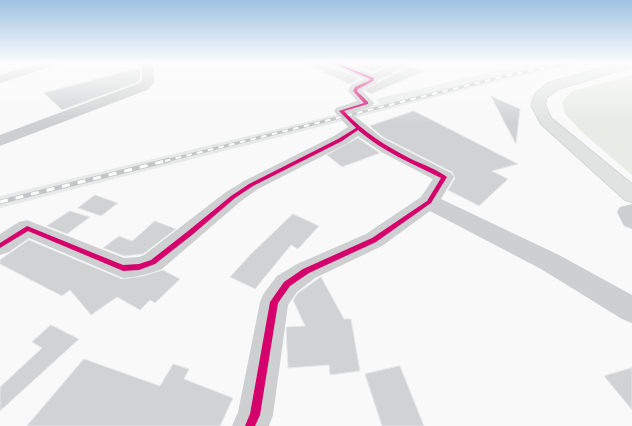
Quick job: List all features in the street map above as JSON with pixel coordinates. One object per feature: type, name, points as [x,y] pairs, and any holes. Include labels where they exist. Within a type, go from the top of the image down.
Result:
[{"type":"street","points":[[0,141],[142,87],[148,83]]},
{"type":"street","points":[[250,426],[255,415],[274,302],[287,284],[306,271],[374,240],[429,202],[444,177],[390,150],[357,128],[341,111],[367,103],[355,91],[356,88],[366,83]]},
{"type":"street","points":[[563,83],[552,86],[542,92],[538,100],[539,111],[546,121],[632,195]]},
{"type":"street","points":[[0,246],[27,228],[123,268],[139,267],[153,262],[251,184],[340,140],[357,128]]},
{"type":"street","points":[[429,202],[550,262],[632,310]]},
{"type":"street","points":[[632,211],[628,212],[632,221]]},
{"type":"shaded area","points":[[445,83],[494,83],[0,208],[0,196],[380,104],[376,99]]},
{"type":"shaded area","points":[[602,83],[632,83],[632,175],[584,134],[565,114],[562,102],[572,91]]},
{"type":"building","points":[[83,83],[136,83],[62,110],[44,93]]},
{"type":"building","points":[[377,83],[397,83],[371,94],[364,90]]},
{"type":"building","points":[[491,96],[520,109],[516,144]]},
{"type":"building","points":[[414,111],[518,164],[492,171],[508,179],[479,206],[448,190],[455,178],[452,172],[383,137],[370,126]]},
{"type":"building","points":[[358,138],[380,153],[342,167],[327,155]]},
{"type":"building","points":[[95,195],[118,203],[101,216],[78,208]]},
{"type":"building","points":[[70,211],[90,217],[67,234],[47,226]]},
{"type":"building","points":[[293,214],[319,226],[298,249],[291,245],[255,289],[230,277],[250,255]]},
{"type":"building","points":[[155,221],[176,229],[143,254],[124,256],[103,248],[119,236],[132,241]]},
{"type":"building","points":[[29,240],[122,279],[143,276],[163,270],[180,279],[155,303],[150,300],[140,310],[117,297],[91,315],[70,290],[62,296],[0,264],[0,260]]},
{"type":"building","points":[[321,277],[344,319],[351,319],[360,371],[330,375],[329,365],[288,368],[286,327],[305,326],[293,300],[298,293]]},
{"type":"building","points":[[51,325],[79,339],[0,411],[0,387],[42,348],[32,342]]},
{"type":"building","points":[[84,359],[160,386],[173,364],[189,369],[184,379],[233,398],[220,426],[27,426]]},
{"type":"building","points":[[400,366],[424,426],[382,426],[365,374]]},
{"type":"building","points":[[632,368],[632,410],[604,376]]},
{"type":"railway","points":[[169,160],[477,83]]},
{"type":"railway","points":[[0,202],[169,160]]},
{"type":"railway","points":[[165,161],[169,160]]},
{"type":"cycle path","points":[[250,426],[255,415],[274,302],[287,284],[306,271],[374,240],[429,202],[444,177],[403,157],[376,141],[363,132],[341,111],[367,103],[355,91],[356,88],[366,83]]},
{"type":"cycle path","points":[[0,246],[27,228],[123,268],[139,267],[153,262],[233,197],[251,185],[340,140],[357,129]]}]
